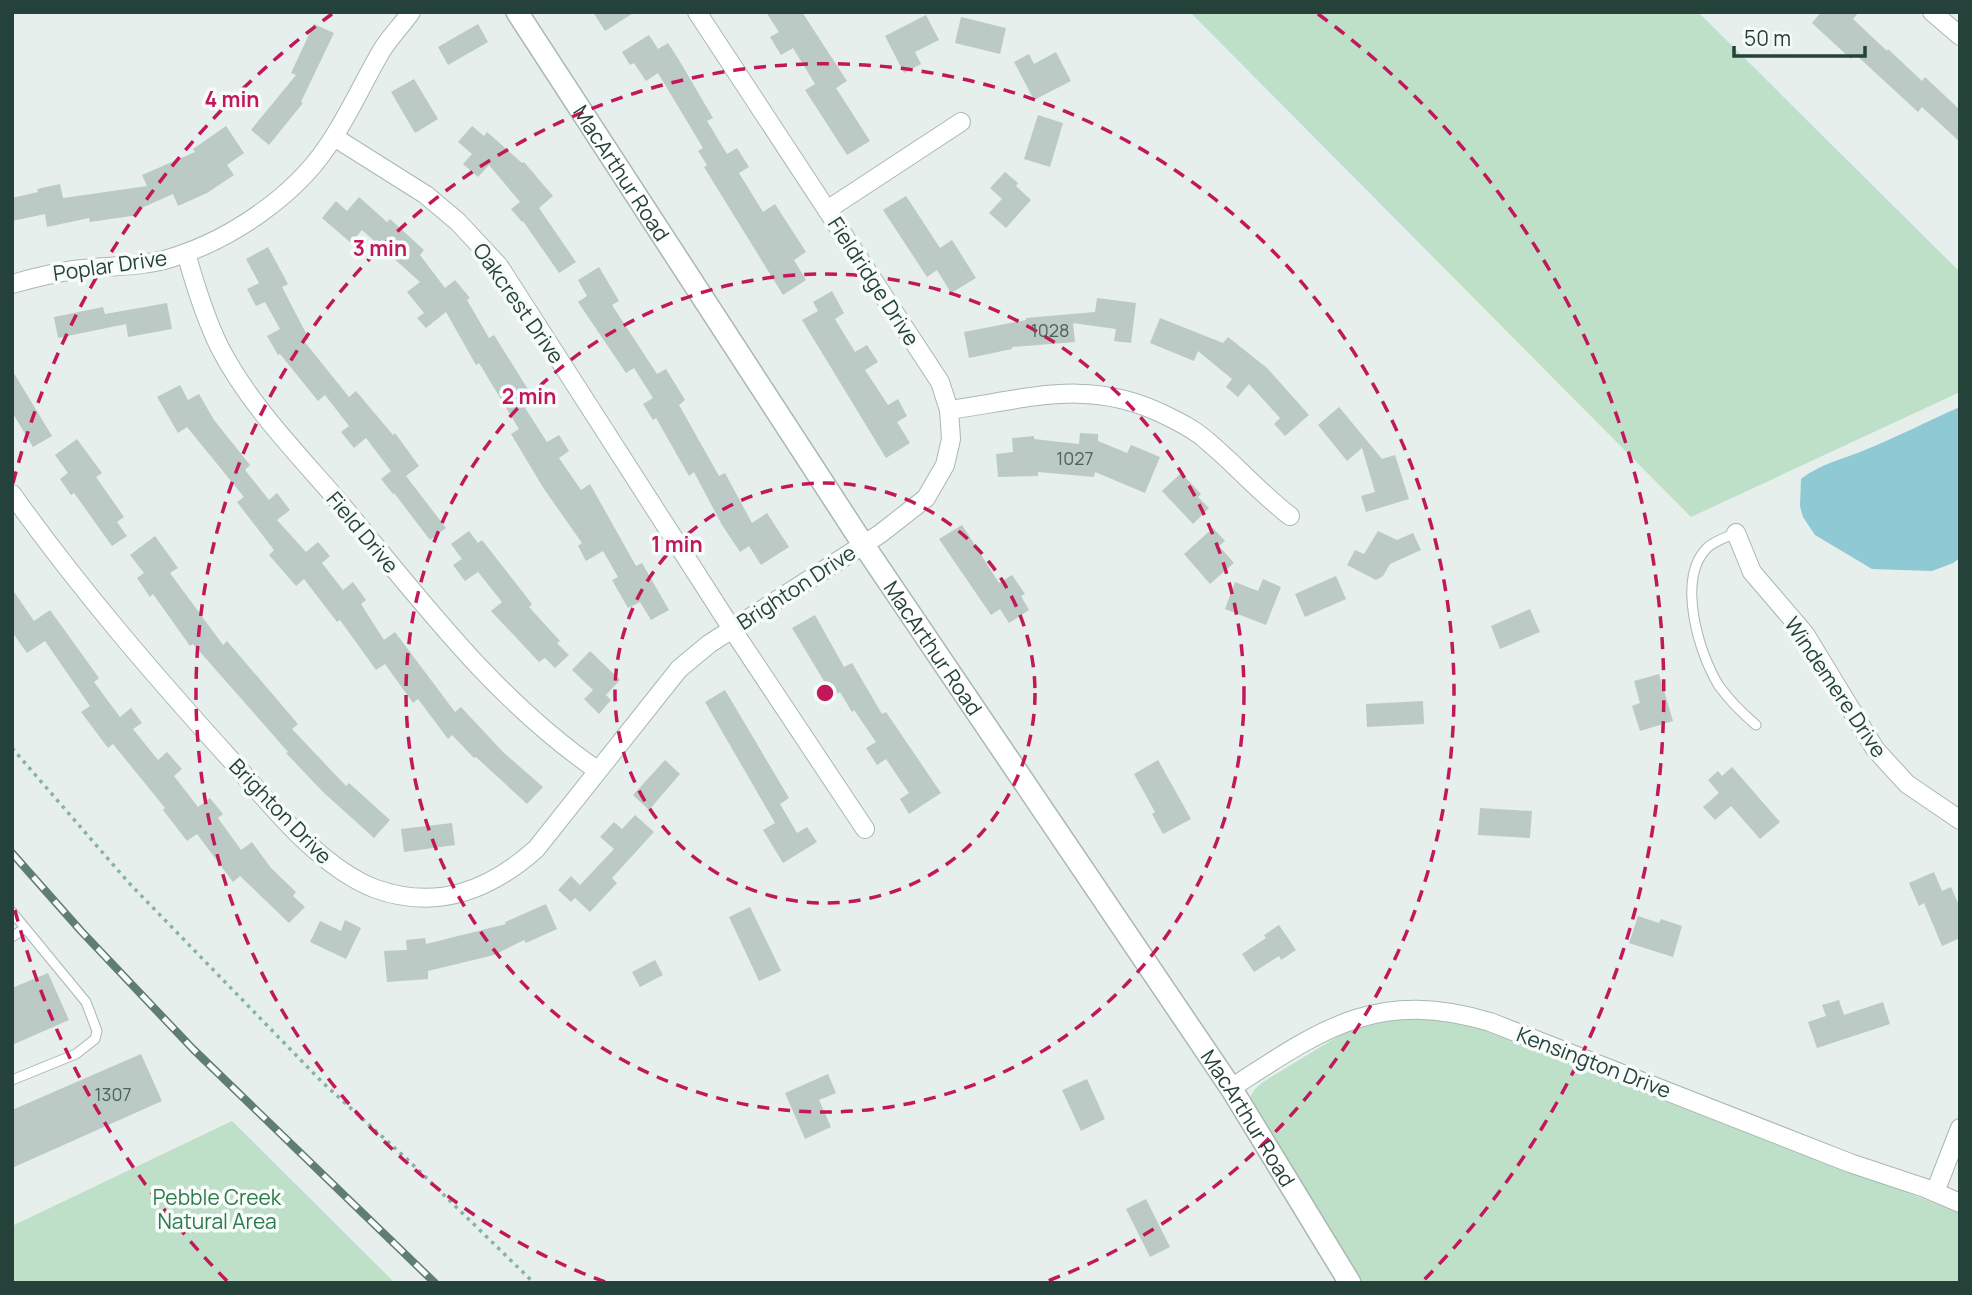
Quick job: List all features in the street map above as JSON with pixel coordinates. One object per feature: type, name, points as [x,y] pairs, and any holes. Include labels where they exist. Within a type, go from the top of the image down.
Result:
[{"type":"street","points":[[334,137],[383,48],[411,12]]},
{"type":"street","name":"MacArthur Road","points":[[517,12],[863,544],[1231,1088],[1350,1283]]},
{"type":"street","name":"Fieldridge Drive","points":[[697,12],[940,382],[949,410],[949,452],[934,488],[917,507],[863,544]]},
{"type":"street","points":[[1932,12],[1960,36]]},
{"type":"street","points":[[827,209],[961,122]]},
{"type":"street","name":"Poplar Drive","points":[[12,284],[43,275],[147,263],[186,253],[242,226],[276,201],[311,166],[334,137]]},
{"type":"street","name":"Oakcrest Drive","points":[[334,137],[426,195],[458,222],[499,266],[732,629],[865,830]]},
{"type":"street","name":"Field Drive","points":[[186,253],[219,346],[252,398],[447,632],[495,684],[572,752],[597,770]]},
{"type":"street","points":[[949,410],[1046,394],[1077,393],[1128,400],[1185,425],[1205,439],[1290,516]]},
{"type":"street","name":"Brighton Drive","points":[[12,494],[102,612],[181,705],[309,844],[336,869],[355,880],[377,889],[424,898],[466,892],[501,877],[536,849],[679,669],[709,644],[863,544]]},
{"type":"street","name":"Windemere Drive","points":[[1736,534],[1752,572],[1805,634],[1880,755],[1906,784],[1960,820]]},
{"type":"street","name":"Kensington Drive","points":[[1231,1088],[1297,1047],[1357,1017],[1392,1009],[1450,1012],[1490,1022],[1850,1163],[1960,1203]]},
{"type":"street","points":[[1935,1192],[1960,1128]]},
{"type":"lane","points":[[1736,534],[1708,546],[1695,572],[1691,598],[1697,635],[1717,683],[1733,705],[1756,726]]},
{"type":"lane","points":[[12,912],[86,1002],[97,1031],[95,1039],[76,1054],[12,1080]]},
{"type":"lane","points":[[12,937],[25,928]]},
{"type":"path","points":[[12,748],[129,883],[323,1083],[409,1161],[534,1283]]},
{"type":"green space","points":[[1190,12],[1698,12],[1960,272],[1960,392],[1691,517]]},
{"type":"green space","points":[[1401,1019],[1443,1020],[1473,1025],[1960,1213],[1960,1283],[1364,1283],[1254,1108],[1251,1096],[1263,1082],[1345,1032],[1364,1025]]},
{"type":"green space","name":"Pebble Creek Natural Area","points":[[232,1121],[395,1283],[12,1283],[12,1226]]},
{"type":"water","points":[[1960,407],[1960,558],[1932,571],[1872,569],[1815,535],[1803,517],[1800,506],[1801,479],[1824,466]]},
{"type":"building","points":[[593,12],[635,12],[605,31]]},
{"type":"building","points":[[766,12],[802,12],[847,81],[836,88],[870,141],[847,155],[805,90],[815,84],[793,48],[781,55],[770,37],[779,32]]},
{"type":"building","points":[[1821,12],[1859,12],[1853,19],[1922,81],[1925,77],[1960,110],[1960,142],[1922,107],[1918,112],[1855,54],[1851,59],[1812,23]]},
{"type":"building","points":[[926,15],[939,40],[915,52],[921,64],[904,73],[885,36]]},
{"type":"building","points":[[961,17],[1006,28],[1000,54],[955,43]]},
{"type":"building","points":[[314,24],[334,33],[301,102],[303,103],[269,145],[251,130],[296,75],[291,73]]},
{"type":"building","points":[[478,24],[488,42],[448,65],[438,47]]},
{"type":"building","points":[[649,35],[658,49],[668,43],[713,118],[707,121],[727,154],[737,148],[749,167],[739,173],[763,212],[775,204],[806,252],[794,260],[806,280],[783,295],[704,167],[707,165],[698,151],[703,148],[658,73],[646,81],[634,63],[630,65],[622,52]]},
{"type":"building","points":[[1056,52],[1071,81],[1034,100],[1014,62],[1029,54],[1034,64]]},
{"type":"building","points":[[414,79],[438,119],[415,133],[391,92]]},
{"type":"building","points":[[1038,115],[1063,123],[1050,167],[1024,159]]},
{"type":"building","points":[[226,126],[244,153],[227,165],[234,175],[207,193],[178,206],[173,194],[137,210],[138,215],[90,222],[89,218],[47,227],[45,214],[12,221],[12,198],[38,192],[37,189],[60,184],[63,198],[147,186],[142,175],[195,152],[193,149]]},
{"type":"building","points":[[472,126],[484,136],[487,132],[524,162],[553,196],[539,208],[576,262],[559,273],[523,221],[511,209],[520,202],[489,165],[478,177],[463,164],[472,154],[458,142]]},
{"type":"building","points":[[1005,172],[1031,200],[1006,228],[989,213],[1002,199],[990,188]]},
{"type":"building","points":[[906,196],[940,248],[952,240],[976,278],[951,293],[937,270],[927,277],[883,210]]},
{"type":"building","points":[[359,197],[387,222],[390,219],[424,250],[420,255],[445,288],[455,280],[470,298],[467,300],[489,338],[494,335],[536,402],[525,408],[547,442],[559,435],[569,451],[559,458],[581,490],[590,484],[636,566],[642,563],[669,610],[651,620],[640,602],[628,608],[612,580],[618,577],[603,551],[586,561],[578,546],[582,543],[544,489],[511,434],[519,429],[479,363],[476,365],[446,312],[426,328],[417,318],[424,313],[407,292],[420,282],[362,230],[351,243],[322,218],[336,201],[347,211]]},
{"type":"building","points":[[268,247],[288,284],[282,287],[309,339],[304,341],[349,397],[356,391],[393,435],[395,433],[419,466],[406,476],[446,528],[430,540],[381,479],[391,471],[366,438],[354,448],[341,432],[349,426],[325,395],[318,401],[280,354],[278,355],[267,336],[280,329],[265,302],[256,306],[247,289],[259,283],[246,259]]},
{"type":"building","points":[[599,267],[619,301],[612,305],[657,374],[666,369],[685,400],[679,405],[719,476],[725,473],[752,523],[767,513],[789,547],[761,565],[749,546],[740,552],[722,525],[694,472],[689,476],[656,418],[653,420],[643,404],[653,398],[634,368],[626,373],[578,302],[587,296],[578,280]]},
{"type":"building","points":[[832,291],[844,313],[835,319],[855,352],[867,345],[878,362],[865,370],[888,405],[898,399],[907,416],[897,422],[910,443],[886,458],[802,320],[818,311],[813,302]]},
{"type":"building","points":[[1097,298],[1136,303],[1131,343],[1114,341],[1116,329],[1073,323],[1075,342],[1012,347],[969,358],[964,332],[1026,318],[1095,312]]},
{"type":"building","points":[[167,303],[172,329],[128,337],[126,324],[58,338],[54,317],[103,307],[105,314]]},
{"type":"building","points":[[1160,318],[1223,343],[1228,337],[1267,368],[1309,415],[1285,436],[1274,424],[1280,418],[1249,384],[1238,397],[1226,387],[1232,379],[1198,351],[1194,361],[1150,343]]},
{"type":"building","points":[[12,370],[52,436],[33,447],[12,412]]},
{"type":"building","points":[[180,385],[188,400],[199,394],[214,420],[250,465],[245,470],[269,500],[277,493],[290,510],[277,520],[306,552],[318,542],[330,556],[322,563],[343,590],[353,582],[366,600],[361,604],[384,640],[395,632],[455,712],[461,707],[503,752],[543,787],[527,804],[452,735],[448,739],[418,699],[413,703],[385,664],[376,670],[340,620],[337,622],[304,579],[296,586],[269,555],[274,550],[237,502],[244,497],[187,427],[178,433],[157,397]]},
{"type":"building","points":[[1339,407],[1382,459],[1395,455],[1409,499],[1366,512],[1361,496],[1375,492],[1362,448],[1347,461],[1318,425]]},
{"type":"building","points":[[1080,433],[1098,434],[1098,441],[1127,453],[1131,445],[1160,457],[1145,493],[1095,472],[1094,477],[1038,472],[1038,476],[998,477],[996,454],[1013,452],[1012,438],[1034,436],[1034,439],[1079,444]]},
{"type":"building","points":[[77,439],[102,473],[96,477],[124,517],[117,522],[127,536],[112,546],[74,493],[71,495],[60,479],[68,473],[55,455]]},
{"type":"building","points":[[1181,473],[1201,494],[1198,497],[1209,508],[1193,524],[1162,491]]},
{"type":"building","points":[[962,525],[999,583],[1012,575],[1025,594],[1021,596],[1029,610],[1009,623],[1000,609],[991,615],[939,539]]},
{"type":"building","points":[[1213,528],[1225,541],[1219,546],[1234,563],[1210,584],[1184,554]]},
{"type":"building","points":[[469,531],[478,543],[482,540],[532,604],[529,607],[569,655],[555,668],[545,658],[539,662],[491,611],[502,602],[478,572],[465,581],[453,565],[462,559],[451,544]]},
{"type":"building","points":[[1378,531],[1397,540],[1413,533],[1421,550],[1390,564],[1383,576],[1376,580],[1347,565],[1355,550],[1364,554]]},
{"type":"building","points":[[155,536],[178,568],[170,573],[223,645],[227,641],[298,724],[292,729],[346,786],[349,783],[390,820],[374,838],[323,792],[286,753],[288,752],[193,644],[190,646],[153,594],[150,597],[137,578],[144,573],[130,555]]},
{"type":"building","points":[[1336,576],[1346,599],[1305,617],[1295,594]]},
{"type":"building","points":[[1263,579],[1281,587],[1266,625],[1225,609],[1235,582],[1258,591]]},
{"type":"building","points":[[12,589],[34,621],[50,610],[99,678],[94,682],[120,717],[131,708],[142,723],[133,729],[158,760],[167,752],[182,769],[174,776],[198,807],[210,798],[223,814],[218,818],[241,850],[252,842],[271,868],[296,892],[293,896],[305,907],[289,923],[240,876],[233,882],[197,834],[187,841],[163,810],[165,808],[113,744],[108,748],[81,712],[90,706],[45,641],[27,653],[12,632]]},
{"type":"building","points":[[1530,609],[1540,632],[1500,649],[1491,626]]},
{"type":"building","points":[[815,615],[844,667],[852,663],[882,714],[886,712],[941,793],[909,814],[900,799],[909,793],[886,759],[877,765],[866,748],[876,742],[840,692],[833,696],[792,628]]},
{"type":"building","points":[[590,651],[620,680],[606,695],[611,700],[599,714],[584,699],[593,690],[572,670]]},
{"type":"building","points":[[1659,674],[1673,721],[1640,731],[1632,706],[1640,703],[1634,681]]},
{"type":"building","points":[[725,690],[789,798],[780,804],[797,833],[807,827],[817,842],[783,863],[763,830],[775,823],[705,702]]},
{"type":"building","points":[[1423,701],[1424,724],[1367,727],[1366,704]]},
{"type":"building","points":[[665,760],[680,774],[649,810],[633,795]]},
{"type":"building","points":[[1158,760],[1191,819],[1163,834],[1152,814],[1155,812],[1134,774]]},
{"type":"building","points":[[1732,767],[1780,822],[1760,839],[1731,806],[1715,820],[1703,807],[1719,793],[1708,780],[1718,771],[1722,776]]},
{"type":"building","points":[[1480,808],[1532,811],[1530,838],[1478,835]]},
{"type":"building","points":[[635,815],[654,832],[612,878],[617,883],[590,912],[575,898],[571,902],[558,890],[571,876],[580,885],[614,849],[600,837],[614,822],[622,829]]},
{"type":"building","points":[[452,823],[455,845],[404,852],[401,829]]},
{"type":"building","points":[[1934,872],[1942,891],[1951,887],[1960,908],[1960,938],[1942,946],[1924,903],[1919,906],[1909,883]]},
{"type":"building","points":[[546,904],[557,929],[526,943],[524,940],[494,955],[428,971],[428,979],[387,982],[384,951],[407,950],[406,940],[425,938],[426,944],[506,924],[505,922]]},
{"type":"building","points":[[750,907],[781,971],[759,981],[729,917]]},
{"type":"building","points":[[1638,916],[1659,923],[1661,919],[1682,926],[1673,957],[1629,943]]},
{"type":"building","points":[[345,920],[361,928],[346,959],[310,942],[320,921],[341,931]]},
{"type":"building","points":[[1279,925],[1296,950],[1281,960],[1279,956],[1254,972],[1242,954],[1266,938],[1264,935]]},
{"type":"building","points":[[655,960],[663,975],[640,987],[632,972]]},
{"type":"building","points":[[48,973],[69,1020],[12,1045],[12,988]]},
{"type":"building","points":[[1839,1000],[1844,1015],[1883,1002],[1890,1024],[1817,1048],[1808,1022],[1826,1016],[1822,1005]]},
{"type":"building","points":[[141,1054],[162,1101],[12,1168],[12,1110]]},
{"type":"building","points":[[828,1074],[836,1093],[819,1100],[831,1127],[805,1139],[785,1093]]},
{"type":"building","points":[[1087,1079],[1105,1119],[1081,1131],[1062,1090]]},
{"type":"building","points":[[1146,1199],[1170,1247],[1150,1257],[1126,1209]]},
{"type":"railway","points":[[12,853],[81,931],[193,1049],[435,1283]]}]
